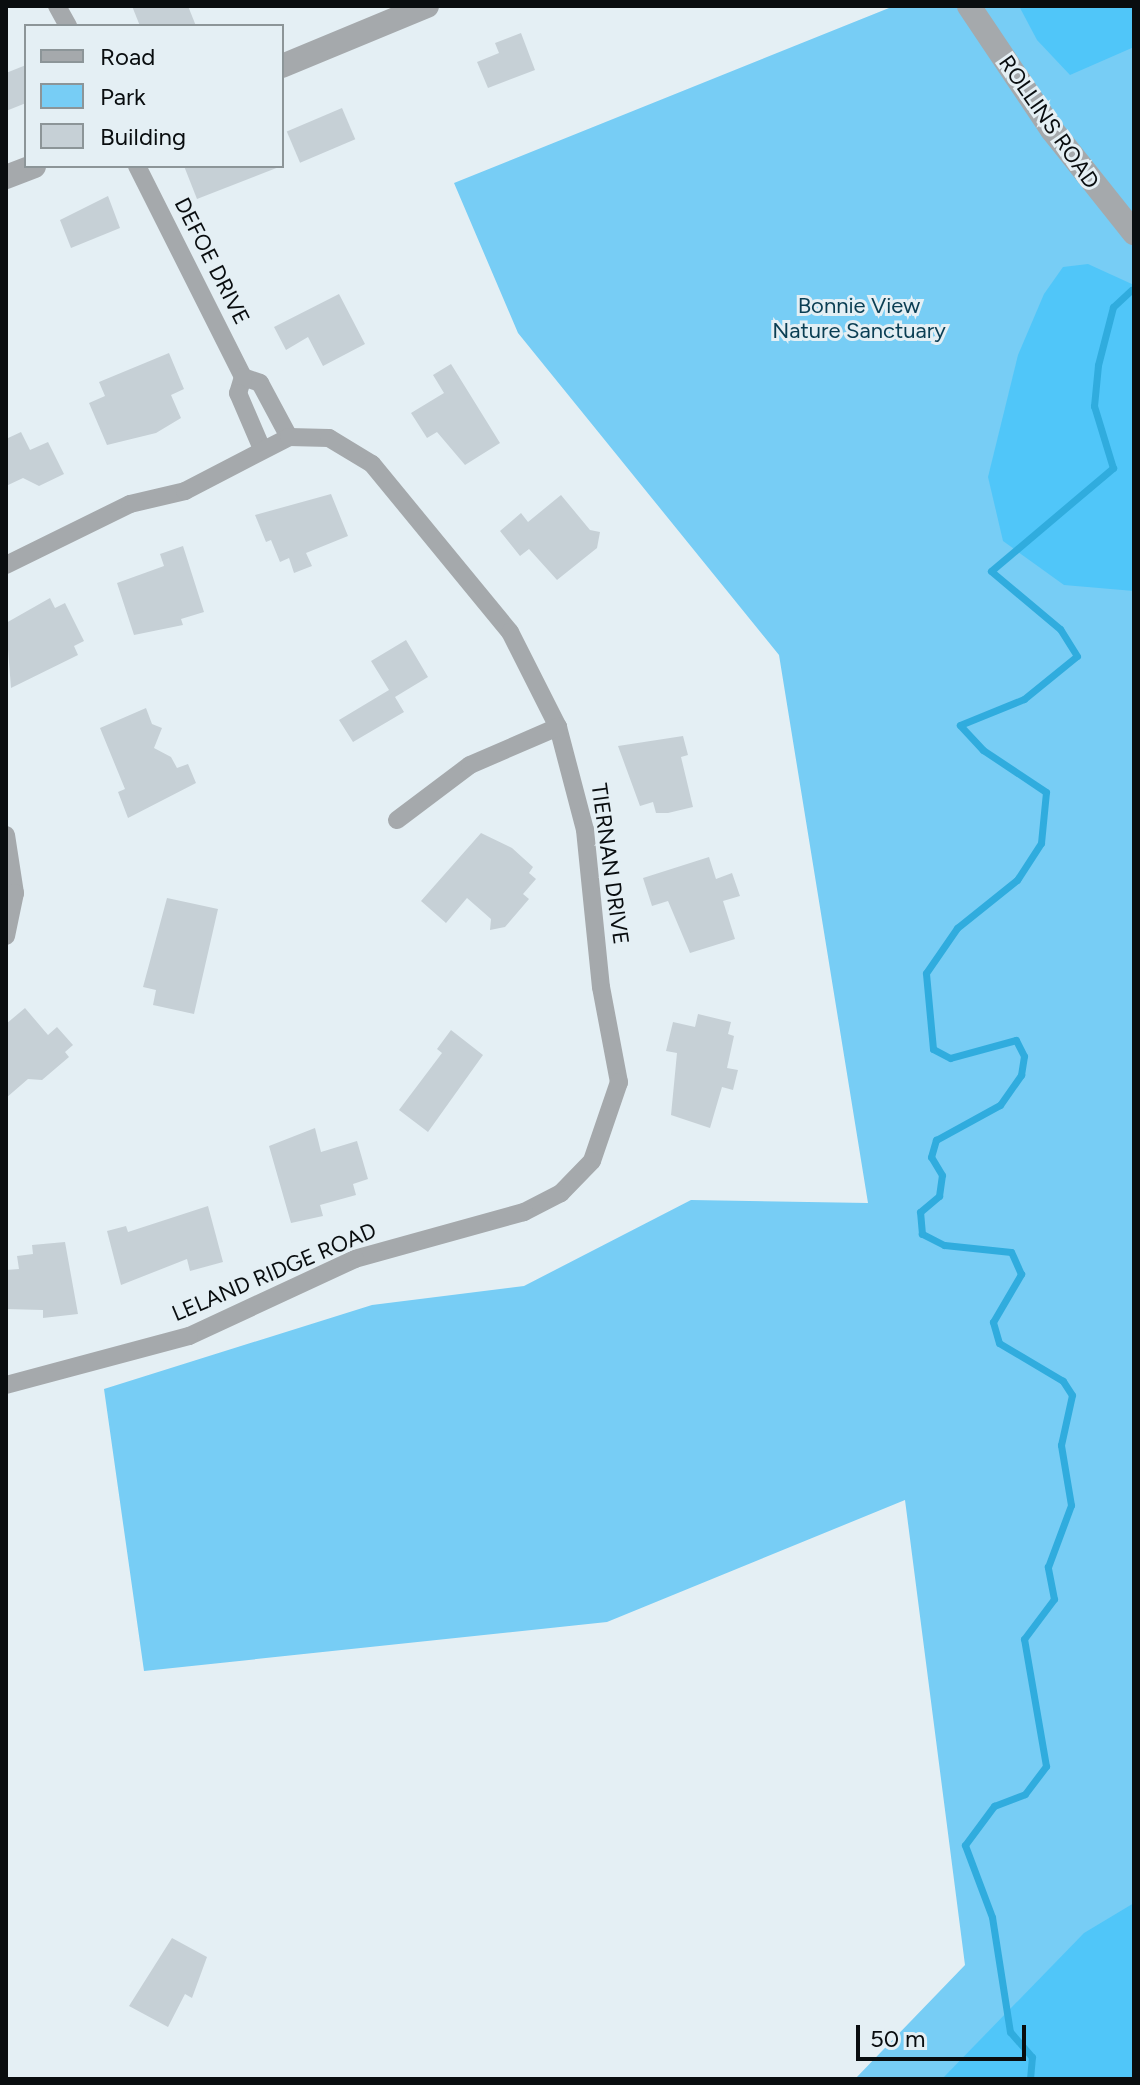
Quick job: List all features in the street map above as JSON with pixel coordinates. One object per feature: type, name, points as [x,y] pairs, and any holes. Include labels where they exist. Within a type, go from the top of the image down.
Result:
[{"type":"street","points":[[57,6],[67,24]]},
{"type":"street","points":[[284,65],[427,6]]},
{"type":"street","name":"ROLLINS ROAD","points":[[969,6],[1052,130],[1134,233]]},
{"type":"street","points":[[6,177],[29,168]]},
{"type":"street","name":"DEFOE DRIVE","points":[[138,168],[243,377],[260,383],[289,437]]},
{"type":"street","name":"DEFOE DRIVE","points":[[243,377],[238,393],[262,449]]},
{"type":"street","name":"TIERNAN DRIVE","points":[[6,565],[130,504],[198,485],[289,437],[329,438],[372,464],[510,632],[558,727],[585,830],[601,987],[619,1082],[592,1161]]},
{"type":"street","points":[[397,820],[470,765],[558,727]]},
{"type":"street","points":[[6,835],[15,893],[6,936]]},
{"type":"street","name":"LELAND RIDGE ROAD","points":[[6,1385],[189,1336],[355,1259],[524,1212],[561,1193],[592,1161]]},
{"type":"green space","name":"Bonnie View Nature Sanctuary","points":[[894,6],[1134,6],[1134,2079],[855,2079],[965,1965],[905,1500],[607,1622],[144,1671],[104,1389],[372,1305],[524,1286],[691,1200],[868,1203],[779,655],[518,333],[454,183]]},
{"type":"shaded area","points":[[1019,6],[1134,6],[1134,47],[1070,75],[1037,40]]},
{"type":"shaded area","points":[[1088,264],[1134,285],[1134,591],[1064,585],[1003,541],[988,477],[1018,355],[1044,294],[1063,267]]},
{"type":"shaded area","points":[[1134,1903],[1134,2079],[942,2079],[1084,1933]]},
{"type":"building","points":[[132,6],[188,6],[195,24],[139,24]]},
{"type":"building","points":[[521,33],[535,70],[488,88],[477,62],[499,53],[495,43]]},
{"type":"building","points":[[24,66],[24,104],[6,111],[6,73]]},
{"type":"building","points":[[342,108],[355,139],[300,163],[287,131]]},
{"type":"building","points":[[185,168],[276,168],[197,199]]},
{"type":"building","points":[[108,196],[120,228],[71,248],[60,220]]},
{"type":"building","points":[[339,294],[365,344],[323,366],[308,337],[286,350],[274,327]]},
{"type":"building","points":[[169,353],[184,389],[171,395],[181,418],[156,433],[107,445],[89,403],[105,396],[99,382]]},
{"type":"building","points":[[451,364],[500,443],[465,465],[437,432],[427,438],[411,413],[444,393],[433,375]]},
{"type":"building","points":[[21,432],[30,450],[48,442],[64,474],[39,486],[23,478],[6,486],[6,439]]},
{"type":"building","points":[[331,494],[348,536],[306,553],[312,566],[294,573],[289,558],[280,562],[271,540],[266,542],[255,515]]},
{"type":"building","points":[[561,495],[590,530],[600,532],[597,548],[557,580],[529,549],[520,556],[500,531],[521,513],[528,522]]},
{"type":"building","points":[[183,546],[204,612],[181,619],[183,625],[134,635],[117,583],[164,566],[160,554]]},
{"type":"building","points":[[50,598],[55,608],[65,603],[84,641],[74,646],[78,655],[11,688],[6,623]]},
{"type":"building","points":[[406,640],[428,677],[395,697],[404,712],[353,742],[339,720],[389,690],[371,661]]},
{"type":"building","points":[[146,708],[152,724],[162,728],[154,748],[171,757],[177,768],[188,764],[196,783],[128,818],[118,792],[125,789],[100,728]]},
{"type":"building","points":[[683,736],[688,755],[681,757],[693,807],[656,813],[653,802],[640,806],[618,746]]},
{"type":"building","points":[[481,833],[512,848],[533,867],[529,873],[536,879],[523,894],[529,899],[505,927],[490,930],[491,919],[467,898],[446,923],[421,901]]},
{"type":"building","points":[[709,857],[716,879],[732,873],[740,896],[723,901],[735,939],[690,953],[668,901],[652,906],[643,878]]},
{"type":"building","points":[[167,898],[218,909],[194,1014],[153,1005],[156,990],[143,987]]},
{"type":"building","points":[[25,1008],[48,1035],[57,1027],[73,1045],[65,1052],[69,1057],[42,1080],[28,1079],[6,1098],[6,1024]]},
{"type":"building","points":[[698,1014],[731,1022],[728,1034],[734,1036],[727,1068],[738,1070],[733,1090],[722,1087],[710,1128],[671,1115],[677,1053],[666,1051],[673,1022],[695,1027]]},
{"type":"building","points":[[451,1030],[483,1055],[428,1132],[399,1110],[442,1053],[437,1049]]},
{"type":"building","points":[[315,1128],[321,1152],[357,1141],[368,1179],[353,1184],[356,1195],[320,1205],[323,1216],[291,1223],[269,1146]]},
{"type":"building","points":[[208,1206],[223,1262],[190,1271],[187,1259],[121,1285],[107,1231],[126,1226],[128,1232]]},
{"type":"building","points":[[65,1242],[78,1314],[43,1318],[43,1310],[6,1309],[6,1270],[19,1269],[17,1256],[33,1254],[32,1245]]},
{"type":"building","points":[[172,1938],[207,1957],[192,1998],[185,1994],[168,2027],[129,2006]]},
{"type":"waterway","points":[[1030,2079],[1032,2057],[1010,2032],[992,1917],[965,1845],[994,1806],[1025,1794],[1046,1766],[1024,1639],[1054,1599],[1048,1567],[1071,1505],[1061,1445],[1072,1395],[1063,1381],[999,1343],[993,1322],[1021,1274],[1011,1252],[944,1245],[922,1234],[920,1212],[939,1196],[942,1175],[931,1157],[936,1140],[1000,1105],[1021,1075],[1024,1056],[1016,1040],[950,1058],[933,1049],[926,973],[957,928],[1017,880],[1041,843],[1046,792],[983,750],[960,725],[1024,699],[1077,656],[1060,629],[991,571],[1113,468],[1094,406],[1098,365],[1113,307],[1131,290]]}]
